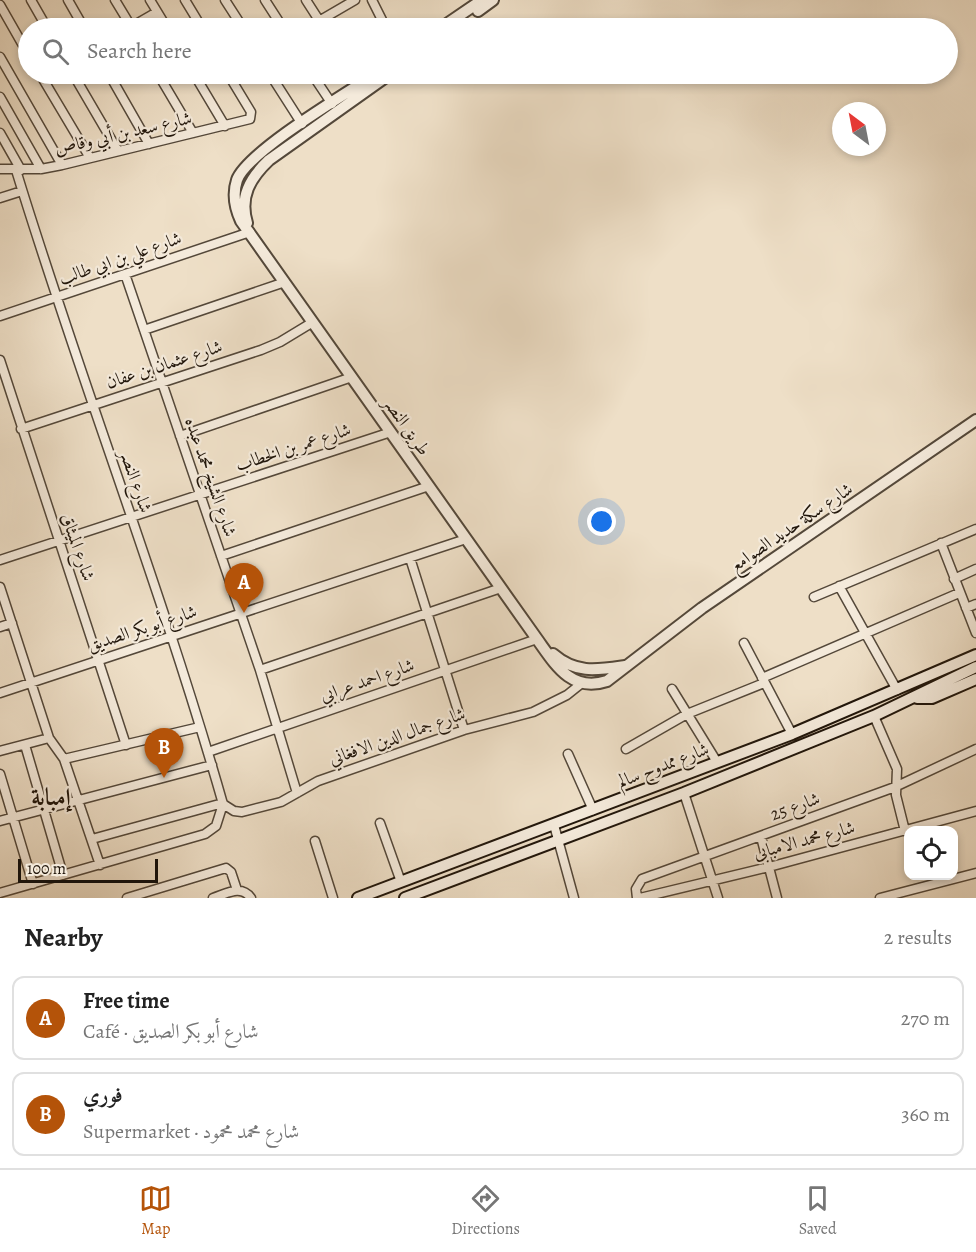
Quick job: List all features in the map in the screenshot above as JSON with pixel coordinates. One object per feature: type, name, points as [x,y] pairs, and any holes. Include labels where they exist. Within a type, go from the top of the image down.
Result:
[{"type":"street","points":[[31,0],[41,18]]},
{"type":"street","points":[[68,0],[78,18]]},
{"type":"street","points":[[115,0],[125,18]]},
{"type":"street","points":[[150,0],[161,18]]},
{"type":"street","points":[[185,0],[196,18]]},
{"type":"street","points":[[225,0],[237,18]]},
{"type":"street","points":[[265,0],[277,18]]},
{"type":"street","points":[[306,0],[318,18]]},
{"type":"street","points":[[331,18],[355,0]]},
{"type":"street","points":[[372,0],[380,18]]},
{"type":"street","points":[[456,18],[482,0]]},
{"type":"street","points":[[467,18],[493,0]]},
{"type":"street","points":[[0,6],[18,37]]},
{"type":"street","points":[[147,18],[157,12]]},
{"type":"street","points":[[0,57],[62,165]]},
{"type":"street","points":[[46,84],[90,158]]},
{"type":"street","points":[[79,84],[118,151]]},
{"type":"street","points":[[116,84],[149,144]]},
{"type":"street","points":[[164,84],[192,133]]},
{"type":"street","points":[[200,84],[225,126]]},
{"type":"street","name":"شارع سعد بن أبي وقاص","points":[[0,169],[41,169],[62,165],[225,126],[252,117],[234,84]]},
{"type":"street","points":[[276,84],[302,124]]},
{"type":"street","points":[[319,84],[332,104]]},
{"type":"street","name":"طريق النصر","points":[[249,232],[244,213],[245,192],[254,174],[269,160],[376,84]]},
{"type":"street","name":"طريق النصر","points":[[359,85],[255,157],[237,180],[234,194],[236,208],[241,221],[537,639]]},
{"type":"street","points":[[0,98],[41,169]]},
{"type":"street","name":"شارع النصر","points":[[0,134],[19,170],[22,191],[55,298],[171,636],[223,803]]},
{"type":"street","points":[[0,198],[22,191]]},
{"type":"street","name":"شارع علي بن ابي طالب","points":[[0,316],[249,232]]},
{"type":"street","name":"شارع الشيخ محمد عبده","points":[[125,274],[260,670],[297,794]]},
{"type":"street","points":[[144,330],[285,282]]},
{"type":"street","name":"شارع عثمان بن عفان","points":[[21,429],[280,342],[313,322]]},
{"type":"street","name":"شارع الميثاق","points":[[0,360],[126,745]]},
{"type":"street","points":[[180,436],[352,377]]},
{"type":"street","name":"شارع سكة حديد الصوامع","points":[[582,683],[607,681],[702,608],[976,420]]},
{"type":"street","name":"شارع عمر بن الخطاب","points":[[0,560],[391,432]]},
{"type":"street","points":[[221,556],[429,486]]},
{"type":"street","points":[[814,597],[976,529]]},
{"type":"street","name":"شارع أبو بكر الصديق","points":[[0,693],[466,539]]},
{"type":"street","points":[[941,543],[976,633]]},
{"type":"street","points":[[410,558],[464,730]]},
{"type":"street","points":[[954,579],[976,570]]},
{"type":"street","points":[[0,586],[49,738],[64,759],[80,799],[100,865]]},
{"type":"street","points":[[839,586],[897,690]]},
{"type":"street","points":[[260,670],[501,588]]},
{"type":"street","points":[[626,749],[687,714],[959,593]]},
{"type":"street","points":[[966,608],[976,604]]},
{"type":"street","points":[[0,627],[12,623]]},
{"type":"street","points":[[537,639],[562,672],[582,683]]},
{"type":"street","name":"شارع سكة حديد الصوامع","points":[[537,639],[573,668],[587,671],[628,665]]},
{"type":"street","name":"شارع احمد عرابي","points":[[208,752],[537,639]]},
{"type":"street","points":[[744,643],[792,734]]},
{"type":"street","name":"شارع ممدوح سالم","points":[[358,898],[792,734],[976,655]]},
{"type":"street","points":[[916,698],[976,667]]},
{"type":"street","name":"شارع ممدوح سالم","points":[[405,898],[684,793],[916,698],[932,698],[976,679]]},
{"type":"street","name":"شارع جمال الدين الافغاني","points":[[223,803],[234,811],[242,812],[281,802],[318,781],[464,730],[542,708],[567,695],[582,683]]},
{"type":"street","points":[[672,689],[717,762]]},
{"type":"street","points":[[874,716],[897,769],[896,787],[904,826]]},
{"type":"street","points":[[64,759],[200,727]]},
{"type":"street","points":[[0,751],[49,738]]},
{"type":"street","points":[[26,745],[46,808],[63,875]]},
{"type":"street","name":"شارع 25","points":[[638,898],[636,889],[642,879],[896,787],[976,750]]},
{"type":"street","points":[[568,754],[593,810]]},
{"type":"street","points":[[0,821],[212,765]]},
{"type":"street","points":[[0,774],[33,884]]},
{"type":"street","points":[[684,793],[718,898]]},
{"type":"street","points":[[92,839],[223,803]]},
{"type":"street","points":[[1,891],[33,884],[210,832],[218,821],[223,803]]},
{"type":"street","name":"شارع محمد الامبابى","points":[[923,826],[976,811]]},
{"type":"street","points":[[380,823],[402,882]]},
{"type":"street","points":[[554,825],[574,898]]},
{"type":"street","name":"شارع محمد الامبابى","points":[[638,898],[655,896],[904,831]]},
{"type":"street","points":[[760,837],[777,898]]},
{"type":"street","points":[[315,841],[333,898]]},
{"type":"street","points":[[127,898],[226,868],[230,870],[237,890]]},
{"type":"street","points":[[880,898],[901,896],[976,873]]},
{"type":"street","points":[[418,875],[424,891]]},
{"type":"street","points":[[213,898],[237,890],[245,892],[251,898]]},
{"type":"place","name":"Free time","points":[[244,613]]},
{"type":"place","name":"فوري","points":[[164,778]]},
{"type":"district","name":"إمبابة","points":[[51,797]]}]
